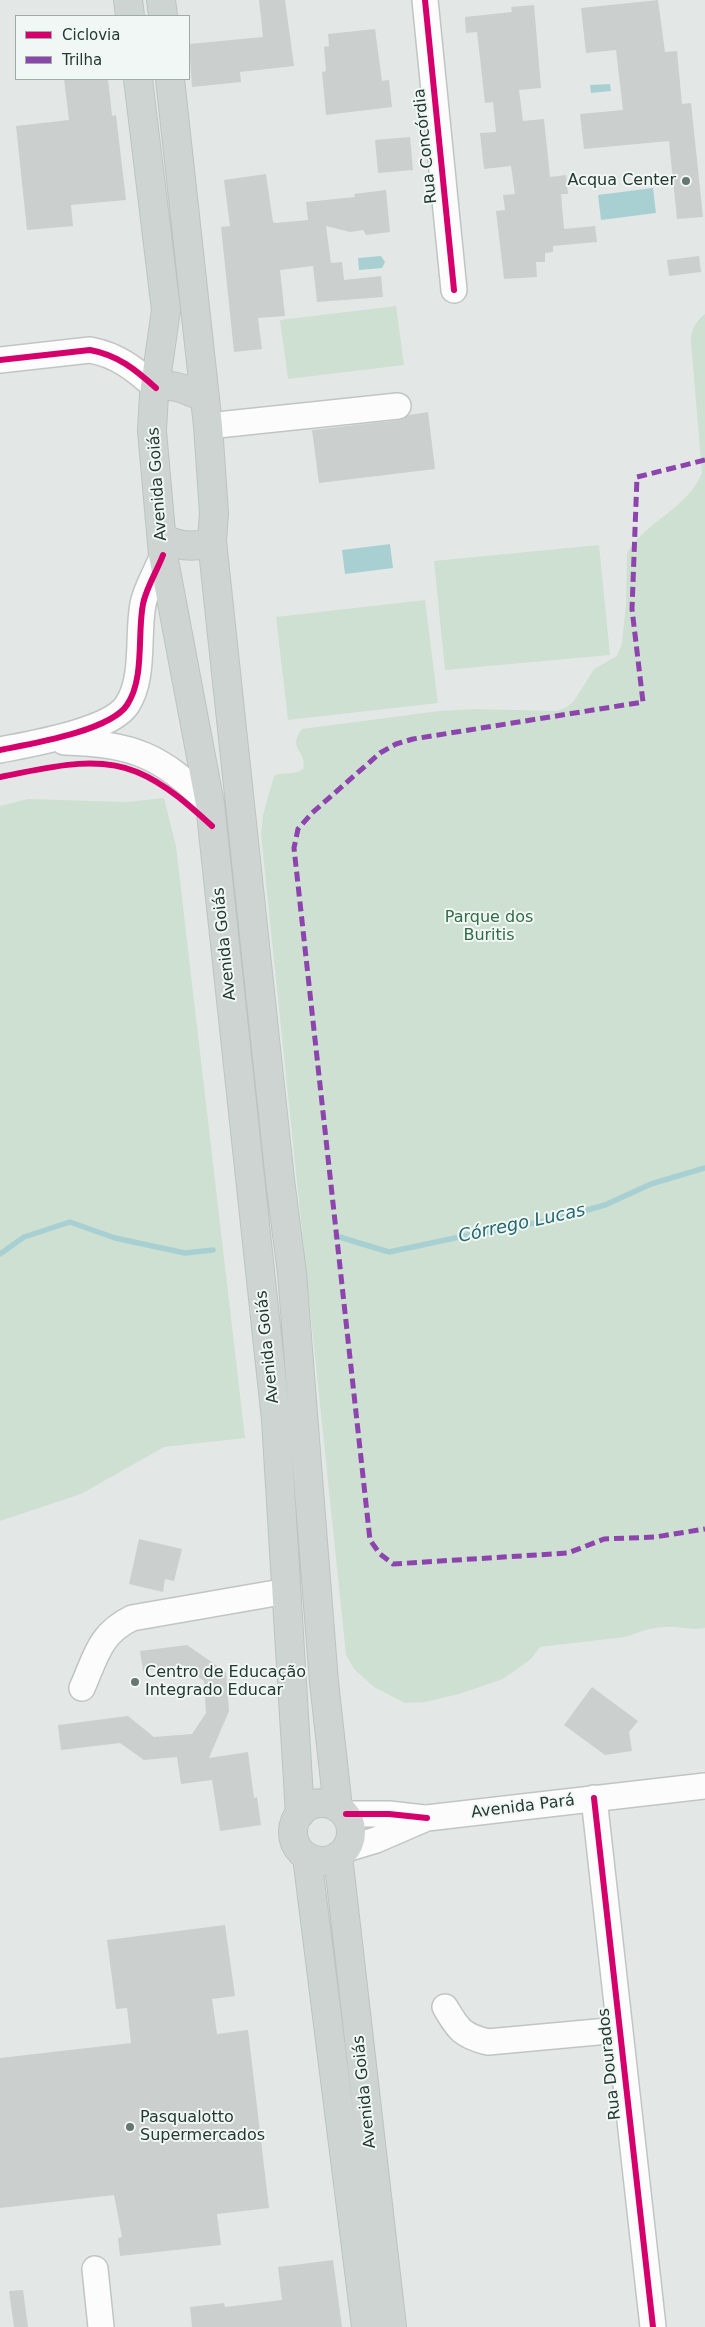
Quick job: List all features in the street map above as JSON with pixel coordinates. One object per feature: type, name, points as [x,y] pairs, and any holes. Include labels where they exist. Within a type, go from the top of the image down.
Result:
[{"type":"main road","points":[[128,0],[130,15]]},
{"type":"main road","points":[[161,0],[163,15]]},
{"type":"main road","name":"Avenida Goiás","points":[[138,80],[166,310],[152,431],[163,547],[210,804],[276,1420],[300,1814]]},
{"type":"main road","name":"Avenida Goiás","points":[[170,80],[208,426],[214,513],[212,541],[280,1180],[292,1273],[324,1682],[342,1811]]},
{"type":"main road","points":[[156,388],[166,385],[175,386],[205,398]]},
{"type":"main road","points":[[163,547],[171,542],[192,546],[212,541]]},
{"type":"main road","points":[[322,1803],[342,1811],[351,1833],[342,1853],[323,1861],[308,1857],[300,1850],[293,1832],[295,1822],[300,1814],[314,1804],[322,1803]]},
{"type":"main road","name":"Avenida Goiás","points":[[342,1853],[392,2327]]},
{"type":"main road","name":"Avenida Goiás","points":[[308,1857],[366,2327]]},
{"type":"street","name":"Rua Concórdia","points":[[425,0],[454,290]]},
{"type":"street","points":[[0,360],[90,350],[124,362],[156,388]]},
{"type":"street","points":[[208,426],[398,406]]},
{"type":"street","points":[[0,750],[46,741],[104,722],[116,716],[127,706],[133,691],[139,658],[143,604],[163,547]]},
{"type":"street","points":[[46,741],[120,746],[147,756],[171,768],[210,804]]},
{"type":"street","points":[[82,1688],[104,1638],[116,1626],[132,1618],[236,1598],[287,1591]]},
{"type":"street","name":"Avenida Pará","points":[[342,1853],[427,1818],[705,1786]]},
{"type":"street","name":"Rua Dourados","points":[[594,1798],[653,2327]]},
{"type":"street","points":[[342,1811],[427,1818]]},
{"type":"street","points":[[445,2007],[460,2031],[488,2042],[620,2030]]},
{"type":"street","points":[[95,2269],[101,2327]]},
{"type":"green space","points":[[396,306],[404,365],[288,379],[280,320]]},
{"type":"green space","name":"Parque dos Buritis","points":[[705,314],[705,1628],[660,1627],[625,1637],[540,1647],[530,1660],[503,1679],[459,1694],[425,1702],[405,1703],[374,1687],[354,1669],[346,1655],[261,835],[263,815],[274,776],[303,769],[303,758],[296,741],[302,729],[439,711],[473,709],[557,711],[567,707],[574,701],[594,669],[617,656],[622,643],[626,603],[627,553],[645,532],[687,496],[696,485],[702,473],[691,342],[694,326]]},
{"type":"green space","points":[[599,545],[610,655],[445,670],[434,561]]},
{"type":"green space","points":[[425,600],[438,703],[288,720],[276,617]]},
{"type":"green space","points":[[164,798],[176,846],[245,1438],[164,1447],[81,1494],[0,1521],[0,806],[28,799],[126,802]]},
{"type":"water","points":[[610,84],[611,91],[591,93],[590,85]]},
{"type":"water","points":[[653,188],[656,213],[601,220],[598,195]]},
{"type":"water","points":[[381,256],[385,262],[382,268],[359,270],[358,258]]},
{"type":"water","points":[[390,544],[393,568],[345,574],[342,550]]},
{"type":"building","points":[[259,0],[285,0],[294,66],[240,72],[241,82],[192,87],[190,44],[263,37]]},
{"type":"building","points":[[658,0],[665,52],[677,51],[682,104],[691,103],[703,217],[677,219],[669,141],[584,149],[580,114],[623,110],[616,50],[586,53],[581,8]]},
{"type":"building","points":[[534,5],[541,88],[519,90],[523,121],[544,119],[550,177],[566,175],[568,194],[561,194],[564,229],[595,226],[597,242],[553,246],[553,252],[545,253],[545,262],[536,262],[537,277],[504,279],[496,211],[505,210],[503,195],[515,194],[511,166],[484,169],[480,133],[496,132],[493,102],[485,103],[477,32],[466,33],[465,17],[512,12],[511,7]]},
{"type":"building","points":[[375,29],[382,81],[389,80],[392,107],[326,115],[322,72],[326,71],[324,47],[329,46],[328,34]]},
{"type":"building","points":[[64,80],[108,80],[112,116],[116,115],[126,200],[71,205],[73,226],[27,230],[16,126],[69,120]]},
{"type":"building","points":[[410,137],[413,170],[378,173],[375,140]]},
{"type":"building","points":[[266,174],[273,222],[275,223],[308,220],[306,202],[355,197],[354,194],[386,190],[390,232],[366,235],[363,230],[350,232],[326,226],[331,263],[342,262],[344,280],[381,276],[383,297],[317,302],[313,266],[280,270],[285,316],[258,318],[262,349],[234,352],[221,227],[230,226],[224,180]]},
{"type":"building","points":[[699,256],[701,272],[669,276],[667,260]]},
{"type":"building","points":[[428,412],[435,469],[319,483],[312,430],[400,420],[409,415]]},
{"type":"building","points":[[139,1539],[182,1549],[174,1581],[165,1579],[163,1592],[129,1584]]},
{"type":"building","points":[[187,1645],[226,1672],[229,1711],[209,1758],[248,1752],[254,1798],[257,1797],[261,1825],[220,1831],[212,1780],[181,1784],[177,1757],[144,1760],[120,1743],[61,1750],[58,1725],[128,1716],[154,1737],[192,1734],[206,1713],[204,1681],[182,1665],[143,1671],[140,1651]]},
{"type":"building","points":[[592,1687],[638,1721],[629,1732],[632,1751],[605,1755],[564,1725]]},
{"type":"building","name":"Pasqualotto Supermercados","points":[[225,1925],[235,1996],[212,1999],[217,2034],[248,2030],[269,2208],[217,2214],[221,2245],[120,2256],[118,2238],[122,2237],[114,2195],[0,2208],[0,2058],[131,2043],[127,2008],[116,2009],[107,1940]]},
{"type":"building","points":[[333,2260],[342,2327],[192,2327],[190,2307],[224,2303],[225,2307],[282,2300],[278,2267]]},
{"type":"building","points":[[23,2290],[28,2327],[14,2327],[9,2291]]},
{"type":"waterway","name":"Córrego Lucas","points":[[336,1236],[389,1252],[551,1220],[605,1205],[651,1184],[705,1168]]},
{"type":"waterway","name":"Córrego Lucas","points":[[0,1254],[24,1237],[70,1222],[115,1238],[185,1253],[213,1250]]},
{"type":"marked path","points":[[705,460],[637,477],[632,609],[643,702],[413,739],[396,744],[380,753],[312,813],[298,829],[294,848],[370,1540],[380,1554],[393,1564],[568,1553],[604,1539],[655,1537],[705,1529]]},
{"type":"cycle path","points":[[425,0],[454,290]]},
{"type":"cycle path","points":[[0,360],[90,350],[118,359],[156,388]]},
{"type":"cycle path","points":[[0,750],[49,740],[87,729],[118,714],[127,705],[133,694],[136,682],[143,604],[163,555]]},
{"type":"cycle path","points":[[0,777],[68,765],[104,764],[121,767],[148,777],[168,789],[212,826]]},
{"type":"cycle path","points":[[594,1798],[653,2327]]},
{"type":"cycle path","points":[[346,1814],[389,1814],[427,1818]]},
{"type":"place","name":"Acqua Center","points":[[686,181]]},
{"type":"place","name":"Centro de Educação Integrado Educar","points":[[135,1682]]},
{"type":"place","name":"Pasqualotto Supermercados","points":[[130,2127]]}]
